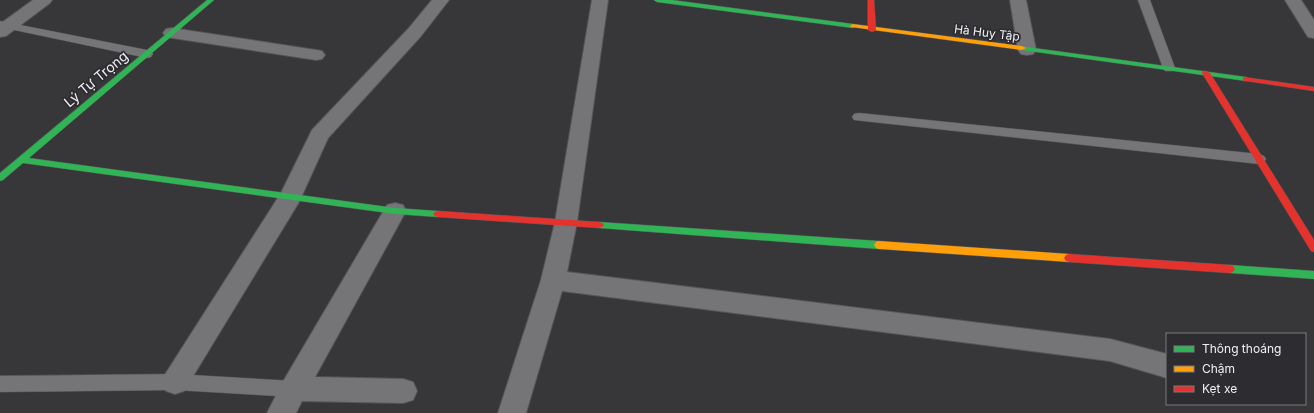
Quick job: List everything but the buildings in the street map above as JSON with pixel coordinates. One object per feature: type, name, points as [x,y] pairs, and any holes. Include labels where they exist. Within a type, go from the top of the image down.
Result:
[{"type":"street","points":[[3,27],[44,0]]},
{"type":"street","name":"Lý Tự Trọng","points":[[0,178],[211,0]]},
{"type":"street","points":[[175,382],[291,196],[319,135],[415,32],[442,0]]},
{"type":"street","points":[[512,413],[553,280],[566,222],[600,0]]},
{"type":"street","name":"Hà Huy Tập","points":[[657,0],[872,30],[1206,73],[1314,89]]},
{"type":"street","points":[[871,0],[872,30]]},
{"type":"street","points":[[1018,0],[1027,50]]},
{"type":"street","points":[[1293,0],[1314,34]]},
{"type":"street","points":[[172,33],[316,55]]},
{"type":"street","points":[[1206,73],[1314,248]]},
{"type":"street","points":[[22,160],[395,211],[1314,275]]},
{"type":"street","points":[[281,413],[395,211]]},
{"type":"street","points":[[553,280],[1110,350],[1166,366]]},
{"type":"street","points":[[294,389],[403,392]]},
{"type":"lane","points":[[1144,0],[1169,68]]},
{"type":"lane","points":[[3,27],[147,54]]},
{"type":"lane","points":[[859,117],[1259,159]]},
{"type":"lane","points":[[0,384],[175,382],[294,389]]},
{"type":"traffic: fast","points":[[0,178],[211,0]]},
{"type":"traffic: fast","points":[[657,0],[853,26]]},
{"type":"traffic: fast","points":[[1022,48],[1246,79]]},
{"type":"traffic: fast","points":[[23,160],[395,211],[438,214]]},
{"type":"traffic: fast","points":[[599,225],[879,245]]},
{"type":"traffic: fast","points":[[1230,269],[1314,275]]},
{"type":"traffic: slow","points":[[853,26],[1022,48]]},
{"type":"traffic: slow","points":[[879,245],[1069,258]]},
{"type":"traffic: jam","points":[[871,0],[872,30]]},
{"type":"traffic: jam","points":[[1206,73],[1314,248]]},
{"type":"traffic: jam","points":[[1246,79],[1314,89]]},
{"type":"traffic: jam","points":[[438,214],[599,225]]},
{"type":"traffic: jam","points":[[1069,258],[1230,269]]}]
